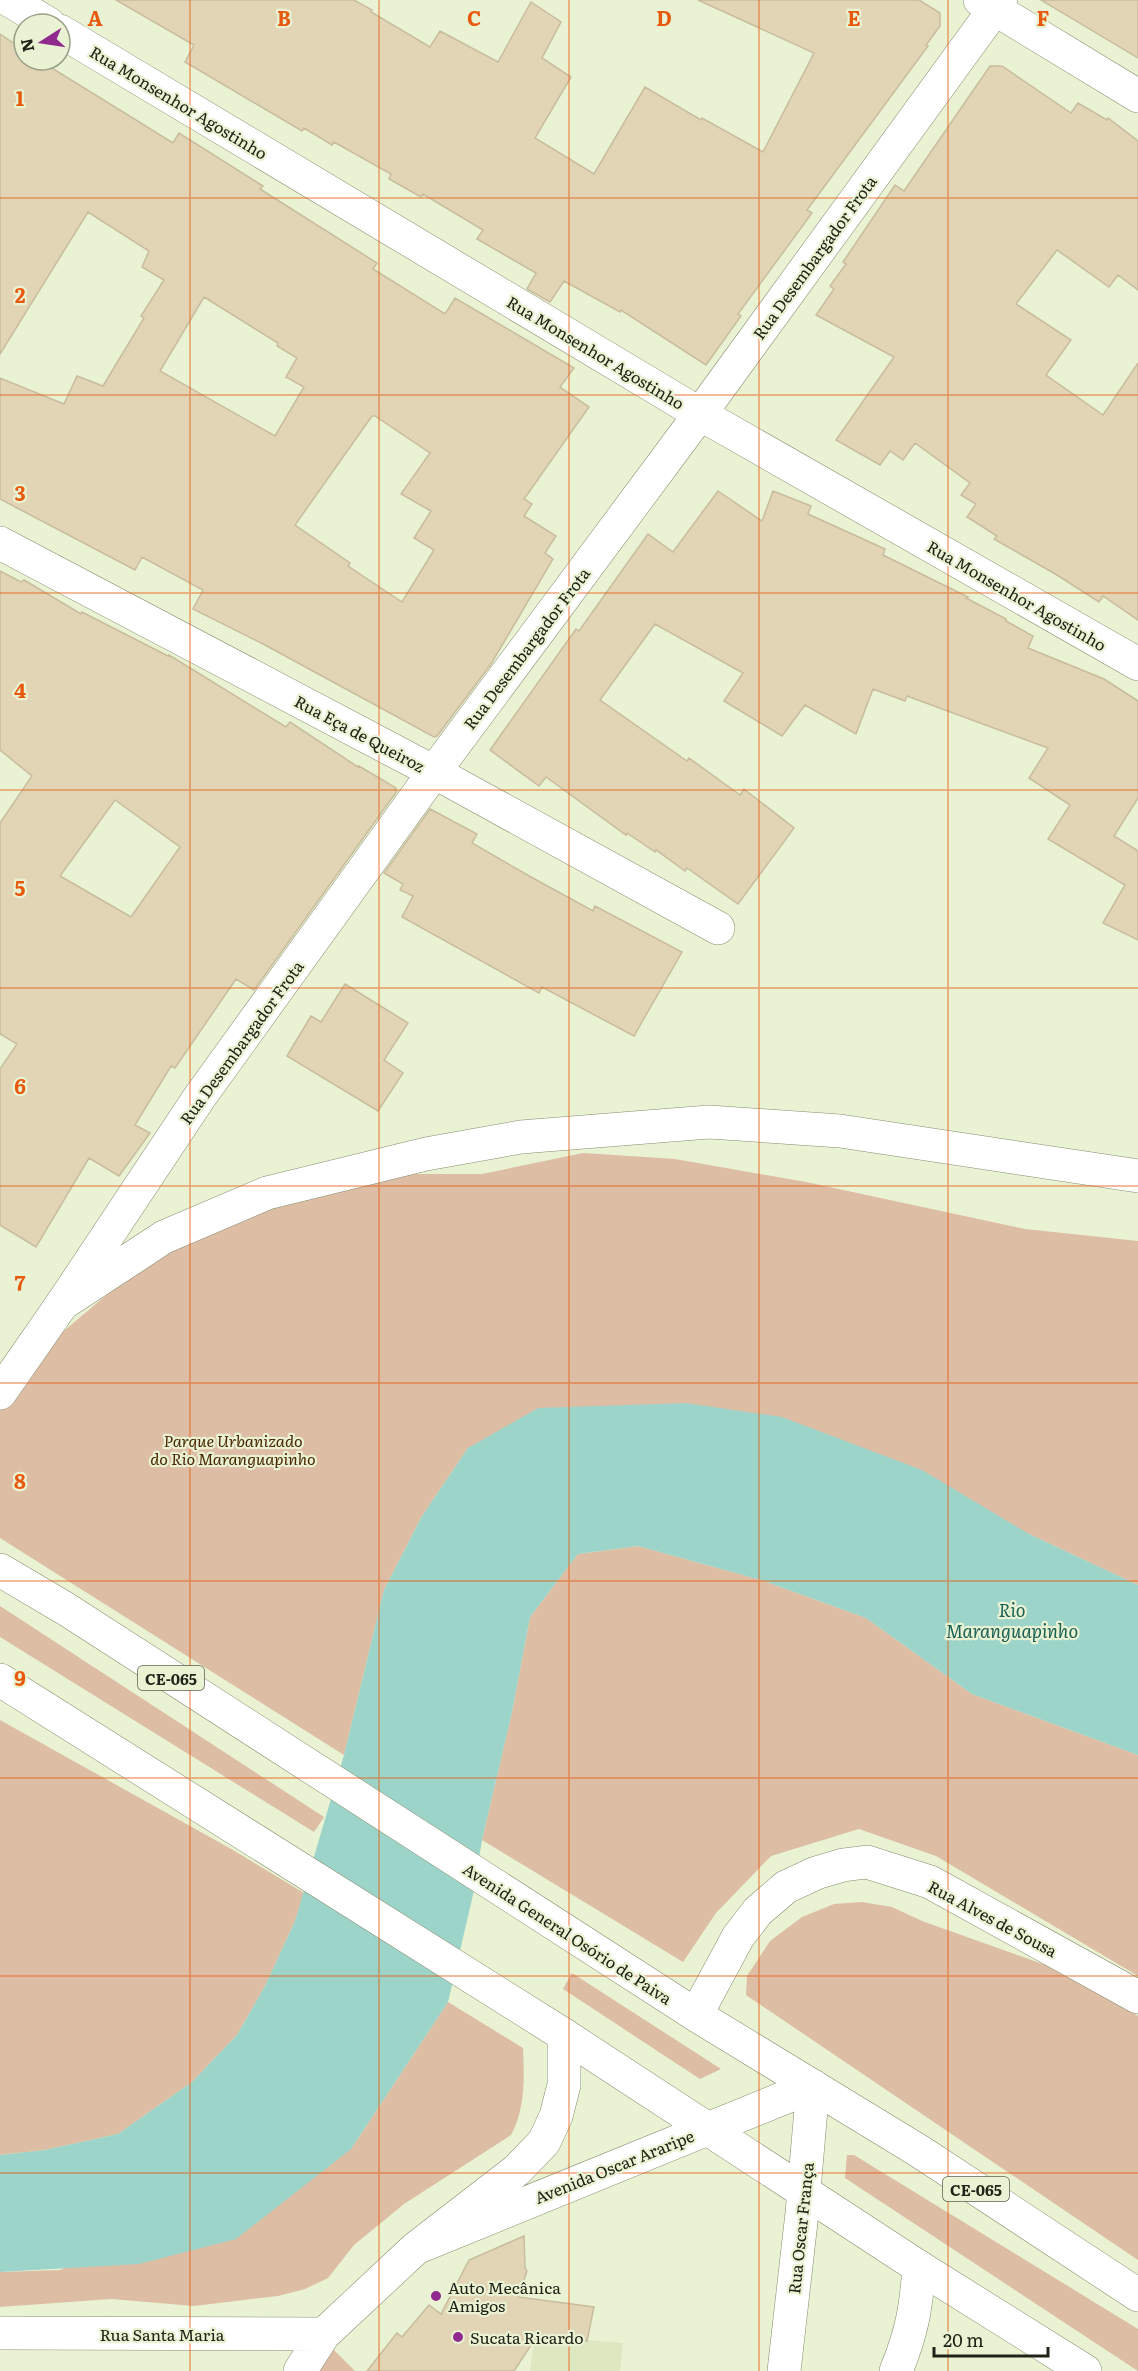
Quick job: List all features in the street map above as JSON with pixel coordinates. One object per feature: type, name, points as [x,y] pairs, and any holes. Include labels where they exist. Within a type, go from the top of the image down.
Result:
[{"type":"street","points":[[9,0],[29,12]]},
{"type":"street","points":[[992,3],[1138,96]]},
{"type":"street","name":"Rua Desembargador Frota","points":[[0,1393],[199,1098],[434,772],[700,414],[992,3]]},
{"type":"street","name":"Rua Monsenhor Agostinho","points":[[72,38],[700,414],[1138,664]]},
{"type":"street","name":"Rua Eça de Queiroz","points":[[0,543],[434,772],[718,928]]},
{"type":"street","points":[[62,1304],[164,1237],[267,1193],[426,1154],[521,1137],[709,1122],[840,1131],[1138,1176]]},
{"type":"street","name":"Avenida General Osório de Paiva","points":[[0,1570],[66,1609],[696,2015],[919,2151],[1138,2295]]},
{"type":"street","points":[[0,1680],[564,2035],[919,2267],[1085,2371]]},
{"type":"street","name":"Rua Alves de Sousa","points":[[696,2015],[738,1937],[758,1911],[786,1887],[816,1873],[843,1865],[867,1862],[930,1882],[1138,1997]]},
{"type":"street","name":"Avenida Oscar Araripe","points":[[300,2371],[324,2334],[416,2248],[517,2170],[544,2142],[556,2116],[564,2085],[564,2035]]},
{"type":"street","name":"Avenida Oscar Araripe","points":[[416,2248],[813,2086]]},
{"type":"street","name":"Rua Oscar França","points":[[784,2371],[813,2086]]},
{"type":"street","points":[[896,2371],[911,2333],[919,2267]]},
{"type":"street","name":"Rua Santa Maria","points":[[0,2333],[324,2334]]},
{"type":"shaded area","points":[[535,2336],[623,2343],[620,2371],[530,2371]]},
{"type":"green space","name":"Parque Urbanizado do Rio Maranguapinho","points":[[583,1153],[675,1159],[806,1182],[1025,1229],[1138,1241],[1138,1585],[1029,1534],[468,1448],[422,1516],[384,1590],[344,1755],[0,1538],[0,1410],[46,1346],[167,1244],[303,1196],[387,1174],[482,1174]]},
{"type":"green space","points":[[638,1546],[761,1580],[866,1618],[972,1694],[1138,1755],[1138,1976],[936,1856],[859,1829],[771,1856],[716,1913],[683,1962],[482,1840],[512,1712],[530,1617],[578,1554]]},
{"type":"green space","points":[[0,1606],[324,1817],[314,1832],[0,1637]]},
{"type":"green space","points":[[0,1720],[233,1850],[304,1893],[295,1921],[265,1986],[237,2035],[192,2082],[118,2134],[45,2150],[0,2155]]},
{"type":"green space","points":[[862,1902],[892,1907],[922,1921],[1068,1973],[1138,2016],[1138,2260],[746,1995],[747,1976],[770,1941],[802,1917],[834,1904]]},
{"type":"green space","points":[[572,1973],[721,2069],[700,2079],[563,1989]]},
{"type":"green space","points":[[448,2002],[523,2048],[522,2103],[516,2124],[511,2135],[404,2204],[354,2245],[328,2278],[305,2289],[278,2296],[194,2306],[111,2299],[0,2307],[0,2272],[60,2270],[351,2149]]},
{"type":"green space","points":[[847,2155],[854,2155],[1138,2329],[1138,2371],[845,2178]]},
{"type":"green space","points":[[332,2348],[355,2371],[319,2371]]},
{"type":"water","name":"Rio Maranguapinho","points":[[686,1403],[782,1417],[922,1470],[1029,1534],[1138,1585],[1138,1755],[972,1694],[866,1618],[761,1580],[638,1546],[578,1554],[530,1617],[512,1712],[448,2002],[351,2149],[236,2239],[139,2264],[0,2272],[0,2155],[45,2150],[118,2134],[192,2082],[237,2035],[265,1986],[295,1921],[344,1755],[384,1590],[422,1516],[468,1448],[538,1408]]},
{"type":"building","points":[[116,0],[354,0],[430,47],[440,31],[498,62],[531,2],[561,22],[542,58],[571,77],[535,138],[594,174],[645,87],[701,120],[702,118],[763,152],[814,53],[698,0],[919,0],[940,13],[940,26],[926,45],[928,46],[807,210],[812,213],[738,314],[741,316],[706,365],[621,310],[620,312],[564,281],[550,302],[527,289],[536,273],[477,239],[483,230],[423,194],[421,197],[389,179],[391,174],[334,142],[332,145],[304,128],[302,131],[185,62],[194,45]]},
{"type":"building","points":[[1041,0],[1138,0],[1138,58]]},
{"type":"building","points":[[0,34],[12,42],[12,72],[58,72],[173,143],[179,133],[263,186],[260,189],[377,263],[373,269],[445,314],[455,298],[574,368],[560,387],[589,407],[524,499],[532,504],[524,516],[556,536],[545,553],[553,559],[491,664],[437,736],[434,737],[265,645],[193,609],[203,590],[142,557],[135,570],[0,499],[0,378],[64,404],[77,376],[103,386],[144,318],[141,316],[164,280],[142,267],[149,251],[88,212],[0,354]],"holes":[[[204,297],[278,343],[277,346],[297,358],[286,377],[304,387],[275,436],[160,371]],[[372,416],[430,453],[401,494],[431,511],[414,538],[434,550],[402,602],[348,566],[350,563],[295,525]]]},
{"type":"building","points":[[990,66],[1002,66],[1071,113],[1078,103],[1107,120],[1108,118],[1138,141],[1138,290],[1118,275],[1109,287],[1057,250],[1016,304],[1071,340],[1046,375],[1103,415],[1138,363],[1138,620],[1103,596],[1099,602],[994,539],[997,536],[967,517],[976,504],[961,495],[970,483],[915,443],[903,460],[890,451],[880,465],[836,440],[894,357],[816,315],[834,289],[830,286],[846,264],[843,262],[895,185],[904,191]]},
{"type":"building","points":[[718,491],[762,521],[773,491],[811,506],[808,514],[885,549],[883,555],[968,597],[966,598],[1033,636],[1028,648],[1104,679],[1138,701],[1138,798],[1114,836],[1138,851],[1138,940],[1103,923],[1125,885],[1048,839],[1070,805],[1029,778],[1048,748],[907,696],[905,701],[873,689],[856,734],[805,705],[782,736],[724,701],[743,673],[655,624],[600,700],[687,761],[689,758],[740,795],[744,789],[794,828],[738,904],[687,868],[685,871],[656,850],[655,852],[627,833],[626,835],[546,777],[539,786],[490,750],[576,629],[579,631],[648,534],[673,552]]},
{"type":"building","points":[[0,571],[21,582],[24,580],[81,614],[82,612],[169,655],[286,727],[290,722],[358,767],[396,788],[397,791],[254,990],[236,979],[175,1068],[171,1066],[135,1125],[150,1133],[119,1176],[89,1158],[36,1247],[0,1225],[0,1069],[17,1044],[0,1034],[0,823],[32,776],[0,750]],"holes":[[[115,800],[180,847],[131,917],[60,876]]]},
{"type":"building","points":[[430,809],[477,834],[472,843],[531,877],[593,911],[595,906],[682,952],[634,1036],[542,987],[539,993],[402,917],[413,896],[400,890],[403,884],[384,873]]},
{"type":"building","points":[[345,984],[408,1023],[384,1060],[403,1073],[378,1111],[287,1056],[311,1016],[321,1022]]},
{"type":"building","points":[[524,2236],[527,2271],[518,2297],[594,2307],[587,2341],[537,2336],[514,2371],[367,2371],[397,2333],[402,2337],[429,2305],[441,2314],[469,2260]]},
{"type":"place","name":"Auto Mecânica Amigos","points":[[436,2296]]},
{"type":"place","name":"Sucata Ricardo","points":[[458,2337]]}]
